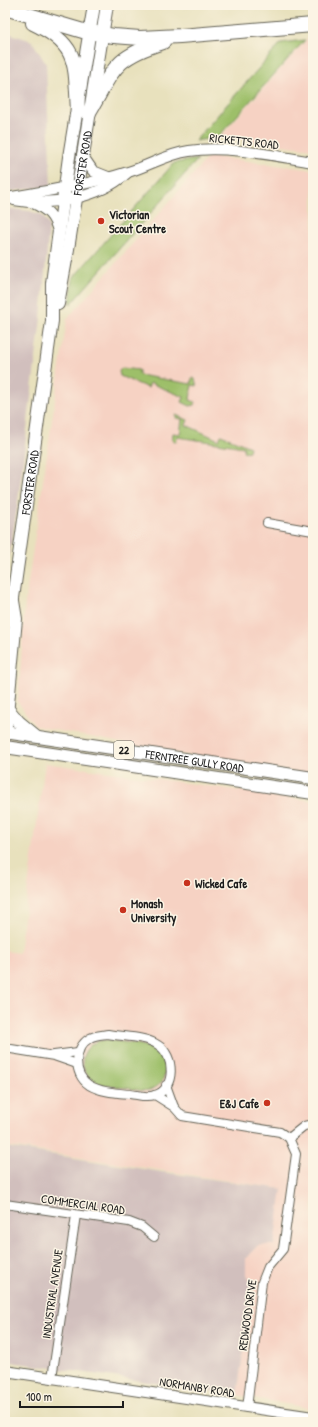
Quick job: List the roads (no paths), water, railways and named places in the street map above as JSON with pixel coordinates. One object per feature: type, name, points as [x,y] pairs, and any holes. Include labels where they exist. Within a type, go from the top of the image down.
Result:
[{"type":"highway","points":[[5,9],[96,34],[140,38],[313,25]]},
{"type":"highway","points":[[5,9],[56,36],[64,45],[75,63],[83,111]]},
{"type":"highway","points":[[83,111],[118,64],[137,51],[180,36]]},
{"type":"main road","name":"FORSTER ROAD","points":[[94,5],[96,34]]},
{"type":"main road","name":"FORSTER ROAD","points":[[52,321],[58,302],[71,193],[96,34],[107,5]]},
{"type":"main road","name":"FORSTER ROAD","points":[[5,622],[13,598],[52,321],[52,283],[60,235],[82,155],[83,111]]},
{"type":"main road","name":"FORSTER ROAD","points":[[5,733],[16,619],[13,598]]},
{"type":"main road","points":[[7,708],[19,722],[38,738]]},
{"type":"main road","name":"FERNTREE GULLY ROAD","points":[[5,733],[313,778]]},
{"type":"main road","name":"FERNTREE GULLY ROAD","points":[[5,747],[313,793]]},
{"type":"main road","points":[[254,784],[255,769]]},
{"type":"street","name":"RICKETTS ROAD","points":[[71,193],[108,177],[128,172],[171,155],[207,149],[227,150],[313,162]]},
{"type":"street","points":[[82,155],[93,171],[108,177]]},
{"type":"street","name":"RICKETTS ROAD","points":[[71,193],[102,189],[117,182],[128,172]]},
{"type":"street","points":[[5,198],[71,193]]},
{"type":"street","points":[[33,203],[71,193]]},
{"type":"street","points":[[5,198],[33,203],[50,212],[55,219],[60,235]]},
{"type":"street","points":[[266,524],[313,531]]},
{"type":"street","points":[[155,1095],[166,1085],[170,1078],[170,1059],[160,1045],[151,1041],[108,1034],[90,1038],[78,1052],[77,1064],[82,1078],[89,1084],[98,1089],[140,1096],[155,1095],[174,1107],[182,1116],[280,1132],[289,1138],[304,1126],[313,1124]]},
{"type":"street","points":[[5,1048],[54,1056],[77,1064]]},
{"type":"street","points":[[54,1056],[78,1052]]},
{"type":"street","points":[[166,1085],[174,1107]]},
{"type":"street","name":"REDWOOD DRIVE","points":[[247,1408],[262,1282],[268,1267],[283,1249],[296,1154],[289,1138]]},
{"type":"street","name":"COMMERCIAL ROAD","points":[[5,1204],[134,1224],[147,1230],[154,1237]]},
{"type":"street","name":"INDUSTRIAL AVENUE","points":[[52,1378],[76,1214]]},
{"type":"street","name":"NORMANBY ROAD","points":[[5,1371],[313,1417]]},
{"type":"place","name":"Victorian Scout Centre","points":[[101,221]]},
{"type":"place","name":"Wicked Cafe","points":[[187,883]]},
{"type":"place","name":"Monash University","points":[[123,910]]},
{"type":"place","name":"E&J Cafe","points":[[267,1103]]}]
